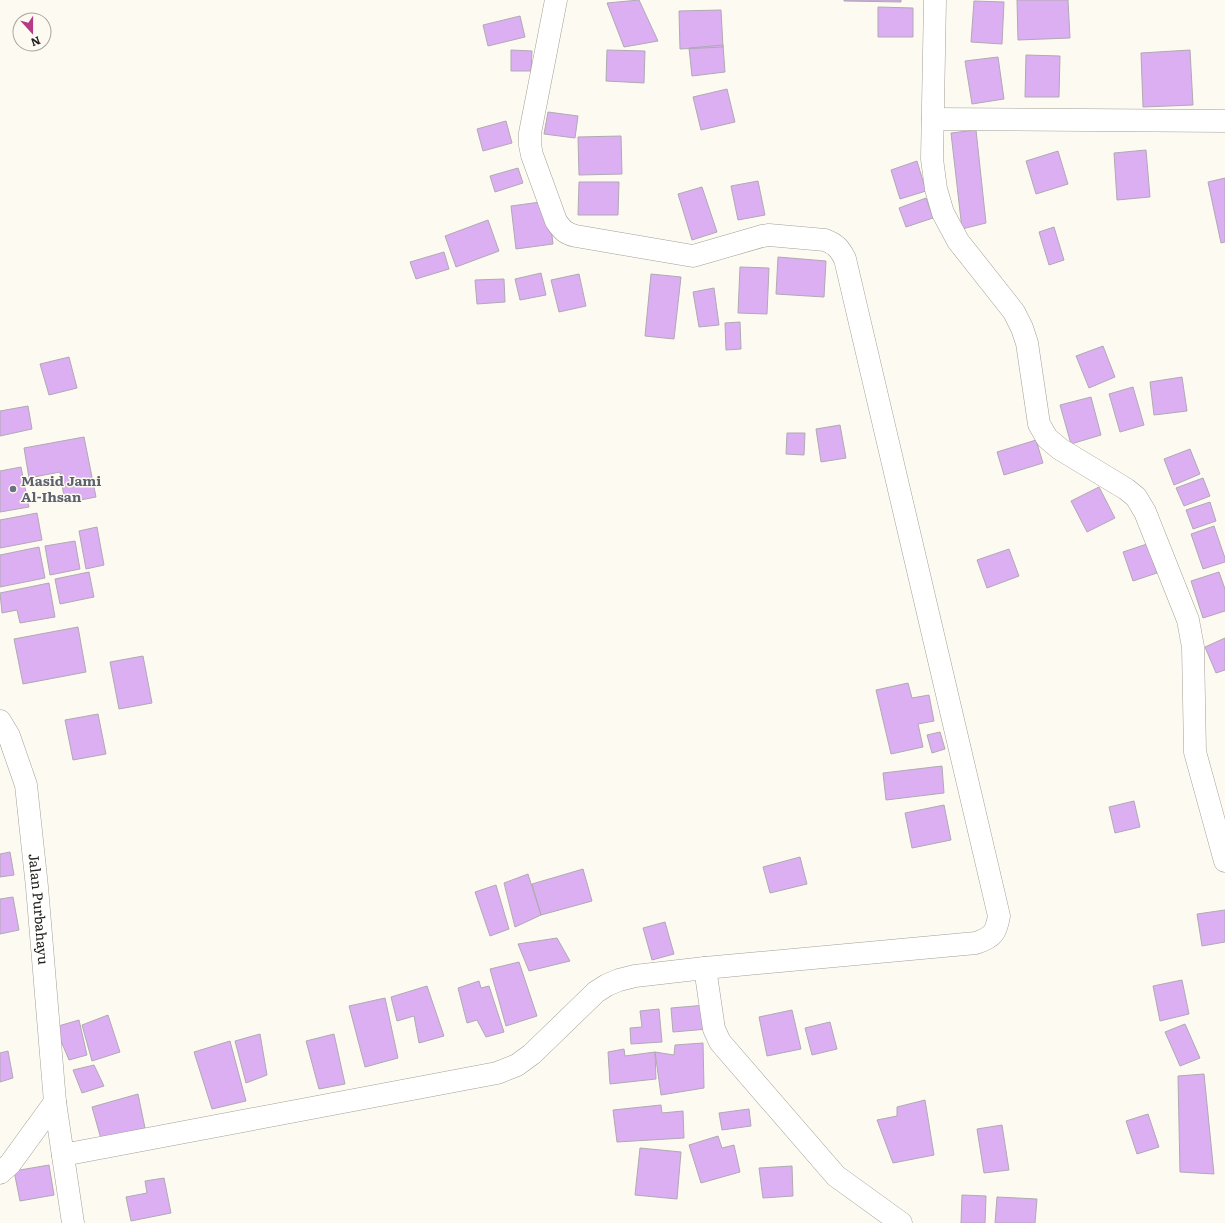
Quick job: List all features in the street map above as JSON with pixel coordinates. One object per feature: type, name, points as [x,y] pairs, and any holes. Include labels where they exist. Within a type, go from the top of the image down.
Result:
[{"type":"street","points":[[63,1156],[496,1073],[517,1065],[532,1054],[596,992],[619,980],[635,976],[976,942],[989,938],[997,929],[999,916],[845,259],[841,251],[834,243],[825,240],[769,235],[699,254],[686,255],[576,236],[568,234],[562,229],[556,221],[532,155],[530,145],[530,133],[556,0]]},
{"type":"street","points":[[935,0],[932,159],[936,188],[943,213],[958,241],[1014,312],[1022,328],[1027,343],[1039,424],[1047,438],[1060,449],[1126,489],[1136,497],[1144,512],[1188,620],[1193,647],[1195,752],[1225,861]]},
{"type":"street","points":[[933,119],[1225,121]]},
{"type":"street","name":"Jalan Purbahayu","points":[[0,721],[9,736],[26,785],[38,894],[55,1102],[73,1223]]},
{"type":"street","points":[[705,968],[714,1029],[720,1042],[828,1168],[836,1176],[901,1223]]},
{"type":"street","points":[[0,1173],[10,1164],[55,1102]]},
{"type":"building","points":[[639,0],[658,41],[624,47],[607,3]]},
{"type":"building","points":[[901,0],[901,2],[844,1]]},
{"type":"building","points":[[1017,0],[1068,0],[1070,38],[1018,40]]},
{"type":"building","points":[[974,1],[1004,2],[1002,44],[971,42]]},
{"type":"building","points":[[878,7],[913,8],[913,37],[878,37]]},
{"type":"building","points":[[721,10],[723,47],[680,49],[679,11]]},
{"type":"building","points":[[520,16],[525,37],[488,46],[483,25]]},
{"type":"building","points":[[723,45],[725,72],[692,76],[689,48]]},
{"type":"building","points":[[511,50],[532,51],[531,71],[511,71]]},
{"type":"building","points":[[607,50],[645,51],[644,83],[606,81]]},
{"type":"building","points":[[1190,50],[1193,105],[1143,107],[1141,53]]},
{"type":"building","points":[[1026,55],[1060,56],[1059,97],[1025,97]]},
{"type":"building","points":[[998,57],[1004,99],[972,104],[965,61]]},
{"type":"building","points":[[727,89],[735,122],[701,130],[693,97]]},
{"type":"building","points":[[548,112],[578,116],[575,138],[544,134]]},
{"type":"building","points":[[506,121],[512,143],[483,151],[477,129]]},
{"type":"building","points":[[976,130],[986,223],[962,229],[951,133]]},
{"type":"building","points":[[621,136],[622,174],[579,175],[578,137]]},
{"type":"building","points":[[1146,150],[1150,197],[1117,200],[1114,153]]},
{"type":"building","points":[[1058,151],[1068,184],[1036,194],[1026,161]]},
{"type":"building","points":[[917,161],[926,191],[900,199],[891,170]]},
{"type":"building","points":[[518,168],[523,183],[495,192],[490,176]]},
{"type":"building","points":[[1225,178],[1225,242],[1221,243],[1208,182]]},
{"type":"building","points":[[758,181],[765,215],[738,220],[731,186]]},
{"type":"building","points":[[579,182],[619,182],[618,215],[578,215]]},
{"type":"building","points":[[702,187],[717,232],[692,240],[678,194]]},
{"type":"building","points":[[926,198],[933,218],[906,227],[899,208]]},
{"type":"building","points":[[548,201],[553,244],[516,249],[511,206]]},
{"type":"building","points":[[488,220],[499,251],[456,267],[445,236]]},
{"type":"building","points":[[1054,227],[1064,260],[1049,265],[1039,232]]},
{"type":"building","points":[[444,252],[449,269],[416,279],[410,262]]},
{"type":"building","points":[[778,257],[826,261],[824,297],[776,294]]},
{"type":"building","points":[[740,267],[769,268],[767,314],[738,313]]},
{"type":"building","points":[[541,273],[546,295],[520,300],[515,279]]},
{"type":"building","points":[[579,274],[586,306],[559,312],[551,280]]},
{"type":"building","points":[[651,274],[681,277],[674,339],[645,336]]},
{"type":"building","points":[[504,279],[505,302],[477,304],[475,280]]},
{"type":"building","points":[[714,288],[719,325],[699,327],[693,292]]},
{"type":"building","points":[[740,322],[741,349],[726,350],[725,323]]},
{"type":"building","points":[[1103,346],[1115,377],[1089,388],[1076,356]]},
{"type":"building","points":[[69,357],[77,388],[49,395],[40,364]]},
{"type":"building","points":[[1182,377],[1187,411],[1154,415],[1150,382]]},
{"type":"building","points":[[1133,387],[1144,425],[1120,432],[1109,394]]},
{"type":"building","points":[[1091,397],[1101,435],[1071,444],[1060,405]]},
{"type":"building","points":[[28,406],[32,429],[0,436],[0,411]]},
{"type":"building","points":[[840,425],[846,458],[821,462],[816,429]]},
{"type":"building","points":[[787,433],[805,433],[804,455],[786,454]]},
{"type":"building","points":[[84,437],[96,497],[65,503],[60,472],[29,478],[24,448]]},
{"type":"building","points":[[1036,440],[1043,463],[1004,475],[997,452]]},
{"type":"building","points":[[1190,449],[1200,474],[1174,485],[1164,459]]},
{"type":"building","name":"Masid Jami Al-Ihsan","points":[[21,467],[29,507],[0,512],[0,471]]},
{"type":"building","points":[[1203,478],[1210,496],[1184,506],[1176,488]]},
{"type":"building","points":[[1099,487],[1115,518],[1087,532],[1071,501]]},
{"type":"building","points":[[1210,502],[1216,521],[1193,529],[1186,510]]},
{"type":"building","points":[[37,513],[42,540],[0,548],[0,520]]},
{"type":"building","points":[[1214,526],[1225,562],[1203,569],[1191,534]]},
{"type":"building","points":[[97,527],[104,565],[86,569],[79,531]]},
{"type":"building","points":[[75,541],[80,569],[50,575],[45,546]]},
{"type":"building","points":[[1147,544],[1157,573],[1133,581],[1123,552]]},
{"type":"building","points":[[39,547],[45,578],[0,587],[0,555]]},
{"type":"building","points":[[1009,549],[1019,576],[987,588],[977,560]]},
{"type":"building","points":[[89,572],[94,597],[60,604],[55,579]]},
{"type":"building","points":[[1219,572],[1225,589],[1225,611],[1203,618],[1191,581]]},
{"type":"building","points":[[49,583],[55,617],[20,623],[17,610],[2,613],[0,593]]},
{"type":"building","points":[[78,627],[86,672],[23,684],[14,639]]},
{"type":"building","points":[[1225,638],[1225,670],[1216,673],[1205,647]]},
{"type":"building","points":[[143,656],[152,703],[119,709],[110,662]]},
{"type":"building","points":[[908,683],[912,698],[929,695],[934,721],[918,724],[923,747],[891,754],[876,690]]},
{"type":"building","points":[[98,714],[106,754],[73,760],[65,720]]},
{"type":"building","points":[[940,732],[945,749],[932,753],[927,735]]},
{"type":"building","points":[[942,766],[944,793],[886,800],[883,773]]},
{"type":"building","points":[[1134,801],[1140,827],[1115,833],[1109,807]]},
{"type":"building","points":[[944,805],[951,840],[912,848],[905,813]]},
{"type":"building","points":[[10,852],[14,875],[0,877],[0,854]]},
{"type":"building","points":[[800,857],[807,884],[770,893],[763,867]]},
{"type":"building","points":[[583,869],[592,901],[541,915],[532,884]]},
{"type":"building","points":[[528,874],[541,915],[515,927],[504,883]]},
{"type":"building","points":[[496,885],[509,929],[490,936],[475,892]]},
{"type":"building","points":[[13,897],[19,930],[0,934],[0,899]]},
{"type":"building","points":[[1225,910],[1225,942],[1202,946],[1197,914]]},
{"type":"building","points":[[665,922],[674,954],[652,960],[643,928]]},
{"type":"building","points":[[557,938],[570,961],[529,971],[518,944]]},
{"type":"building","points":[[519,962],[537,1016],[506,1026],[490,969]]},
{"type":"building","points":[[1182,980],[1189,1014],[1160,1021],[1153,986]]},
{"type":"building","points":[[479,981],[481,988],[489,986],[504,1032],[486,1037],[477,1020],[467,1023],[458,988]]},
{"type":"building","points":[[427,986],[444,1036],[419,1043],[414,1016],[397,1021],[391,997]]},
{"type":"building","points":[[385,998],[398,1058],[365,1067],[349,1006]]},
{"type":"building","points":[[706,1005],[708,1029],[673,1032],[671,1008]]},
{"type":"building","points":[[659,1009],[662,1042],[631,1044],[630,1028],[642,1027],[640,1011]]},
{"type":"building","points":[[792,1010],[801,1049],[767,1056],[759,1017]]},
{"type":"building","points":[[108,1015],[120,1052],[92,1061],[82,1025]]},
{"type":"building","points":[[79,1020],[87,1055],[69,1060],[55,1027]]},
{"type":"building","points":[[830,1022],[837,1049],[812,1055],[805,1028]]},
{"type":"building","points":[[1185,1024],[1200,1058],[1180,1066],[1165,1032]]},
{"type":"building","points":[[260,1034],[267,1075],[246,1083],[235,1041]]},
{"type":"building","points":[[334,1034],[345,1084],[319,1089],[306,1041]]},
{"type":"building","points":[[230,1041],[246,1101],[212,1109],[194,1052]]},
{"type":"building","points":[[703,1043],[704,1088],[661,1095],[655,1052],[674,1055],[675,1045]]},
{"type":"building","points":[[624,1049],[625,1056],[655,1052],[656,1079],[610,1084],[608,1052]]},
{"type":"building","points":[[8,1051],[13,1078],[0,1082],[0,1053]]},
{"type":"building","points":[[94,1065],[104,1086],[82,1093],[73,1070]]},
{"type":"building","points":[[1204,1074],[1214,1174],[1180,1172],[1178,1076]]},
{"type":"building","points":[[138,1094],[145,1128],[101,1139],[92,1107]]},
{"type":"building","points":[[925,1100],[934,1155],[893,1163],[877,1120],[897,1116],[897,1107]]},
{"type":"building","points":[[661,1105],[662,1113],[683,1111],[684,1138],[617,1142],[613,1110]]},
{"type":"building","points":[[749,1109],[751,1126],[722,1130],[719,1113]]},
{"type":"building","points":[[1148,1114],[1159,1147],[1137,1154],[1126,1121]]},
{"type":"building","points":[[1002,1125],[1009,1170],[984,1173],[977,1129]]},
{"type":"building","points":[[718,1136],[722,1148],[734,1145],[740,1172],[701,1183],[689,1145]]},
{"type":"building","points":[[640,1148],[681,1152],[677,1199],[635,1195]]},
{"type":"building","points":[[49,1165],[54,1195],[20,1201],[14,1171]]},
{"type":"building","points":[[792,1166],[793,1196],[763,1198],[759,1168]]},
{"type":"building","points":[[164,1178],[171,1213],[131,1221],[126,1197],[147,1193],[145,1181]]},
{"type":"building","points":[[962,1195],[986,1196],[985,1223],[961,1223]]},
{"type":"building","points":[[997,1197],[1037,1199],[1035,1223],[995,1223]]},
{"type":"place","name":"Masid Jami Al-Ihsan","points":[[13,489]]}]
